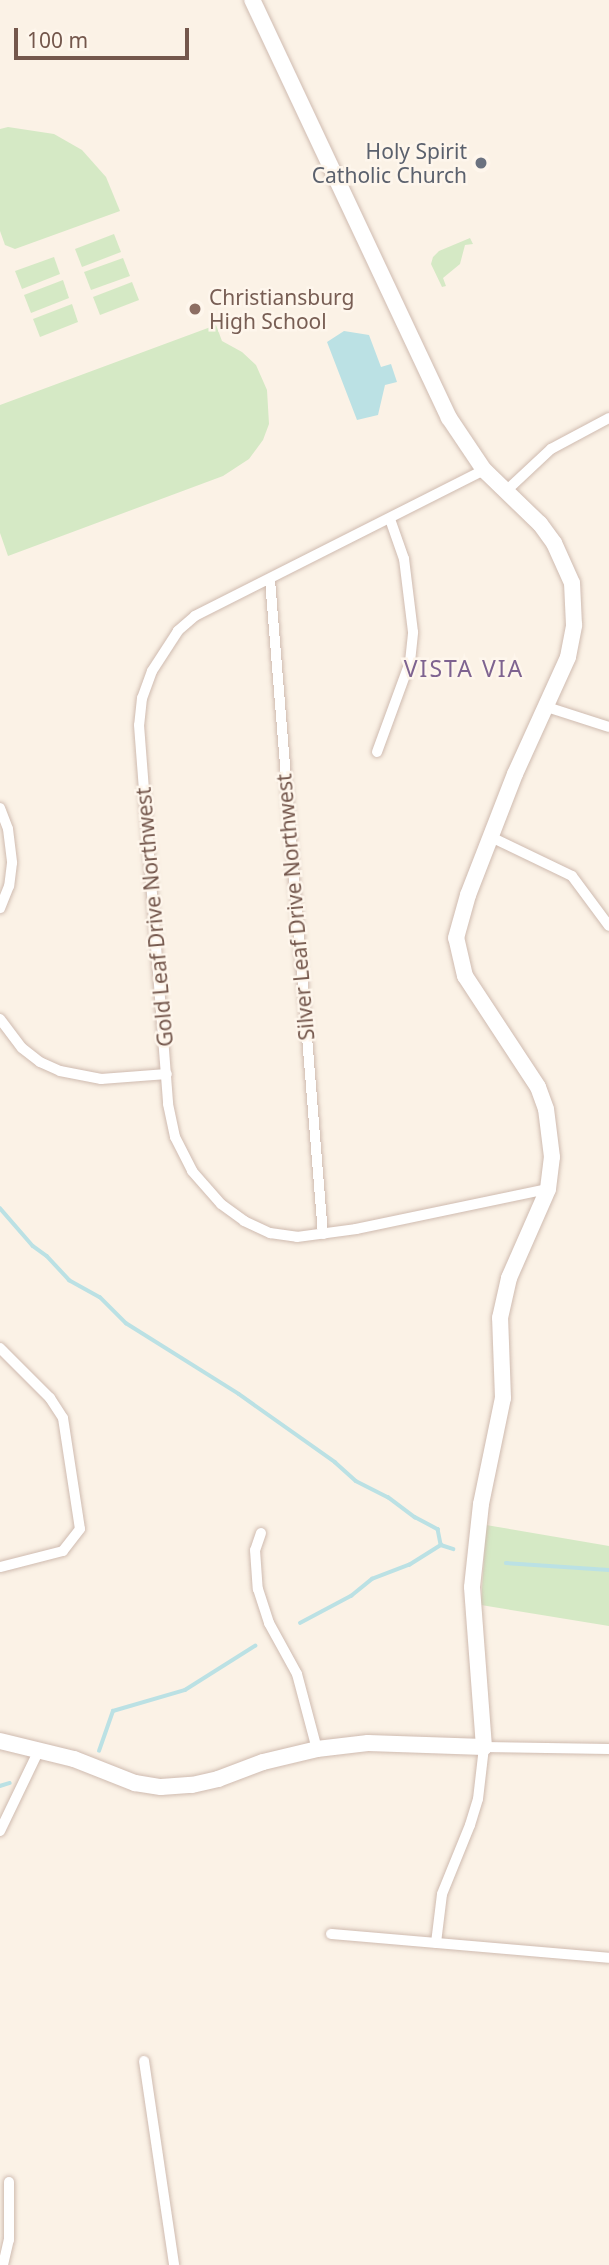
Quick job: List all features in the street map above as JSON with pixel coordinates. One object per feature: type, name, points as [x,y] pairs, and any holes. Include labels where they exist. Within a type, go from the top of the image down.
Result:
[{"type":"street","points":[[252,0],[449,418],[484,470],[554,543],[572,583],[574,604],[572,640],[547,707],[522,757],[461,916],[456,938],[458,958],[465,976],[538,1087],[550,1133],[548,1189],[509,1278],[500,1318],[503,1398],[481,1504],[472,1587],[484,1747],[479,1790],[470,1825],[442,1894],[436,1944]]},
{"type":"street","points":[[506,491],[551,449],[609,418]]},
{"type":"street","name":"Gold Leaf Drive Northwest","points":[[484,470],[270,580],[195,615],[178,631],[152,671],[142,698],[141,753],[168,1104],[175,1137],[188,1166],[206,1189],[244,1221],[270,1233],[297,1237],[323,1234],[548,1189]]},
{"type":"street","points":[[377,752],[410,662],[413,632],[404,559],[390,519]]},
{"type":"street","name":"Silver Leaf Drive Northwest","points":[[270,580],[323,1234]]},
{"type":"street","points":[[547,707],[609,727]]},
{"type":"street","points":[[0,808],[8,829],[12,863],[9,886],[0,908]]},
{"type":"street","points":[[491,837],[572,876],[609,926]]},
{"type":"street","points":[[0,1019],[22,1048],[40,1062],[60,1071],[101,1079],[166,1074]]},
{"type":"street","points":[[0,1348],[50,1398],[63,1418],[80,1529],[63,1551],[0,1567]]},
{"type":"street","points":[[261,1533],[255,1549],[258,1589],[269,1623],[297,1674],[317,1749]]},
{"type":"street","points":[[0,1741],[74,1759],[135,1783],[161,1787],[192,1786],[263,1762],[317,1749],[368,1744],[609,1749]]},
{"type":"street","points":[[0,1831],[39,1750]]},
{"type":"street","points":[[331,1934],[609,1958]]},
{"type":"street","points":[[144,2062],[174,2265]]},
{"type":"street","points":[[3,2265],[9,2240],[9,2182]]},
{"type":"green space","points":[[8,127],[54,134],[82,150],[106,177],[120,211],[15,249],[5,245],[0,231],[0,129]]},
{"type":"green space","points":[[114,234],[121,252],[82,267],[75,249]]},
{"type":"green space","points":[[470,238],[473,244],[465,245],[460,264],[443,278],[446,286],[442,287],[431,264],[433,257],[439,251]]},
{"type":"green space","points":[[54,257],[60,274],[22,289],[15,271]]},
{"type":"green space","points":[[123,258],[130,276],[91,290],[84,272]]},
{"type":"green space","points":[[63,280],[69,298],[31,313],[24,295]]},
{"type":"green space","points":[[132,282],[139,300],[100,315],[93,297]]},
{"type":"green space","points":[[72,304],[78,322],[40,337],[33,319]]},
{"type":"green space","points":[[216,325],[222,341],[242,352],[256,365],[267,390],[269,424],[263,440],[249,459],[223,476],[8,556],[0,533],[0,405]]},
{"type":"green space","points":[[486,1525],[609,1546],[609,1626],[481,1605]]},
{"type":"water","points":[[344,331],[369,335],[381,367],[391,364],[397,382],[385,385],[378,415],[357,420],[327,342]]},
{"type":"waterway","points":[[0,1208],[33,1246],[47,1256],[69,1280],[100,1297],[126,1323],[239,1394],[335,1462],[356,1481],[388,1497],[415,1517],[438,1529],[441,1545]]},
{"type":"waterway","points":[[441,1545],[453,1549]]},
{"type":"waterway","points":[[300,1623],[351,1596],[372,1579],[409,1565],[441,1545]]},
{"type":"waterway","points":[[506,1563],[609,1570]]},
{"type":"waterway","points":[[99,1751],[113,1711],[185,1690],[255,1646]]},
{"type":"waterway","points":[[0,1786],[10,1783]]},
{"type":"place","name":"Holy Spirit Catholic Church","points":[[481,163]]},
{"type":"place","name":"Christiansburg High School","points":[[195,309]]},
{"type":"district","name":"VISTA VIA","points":[[464,668]]}]
